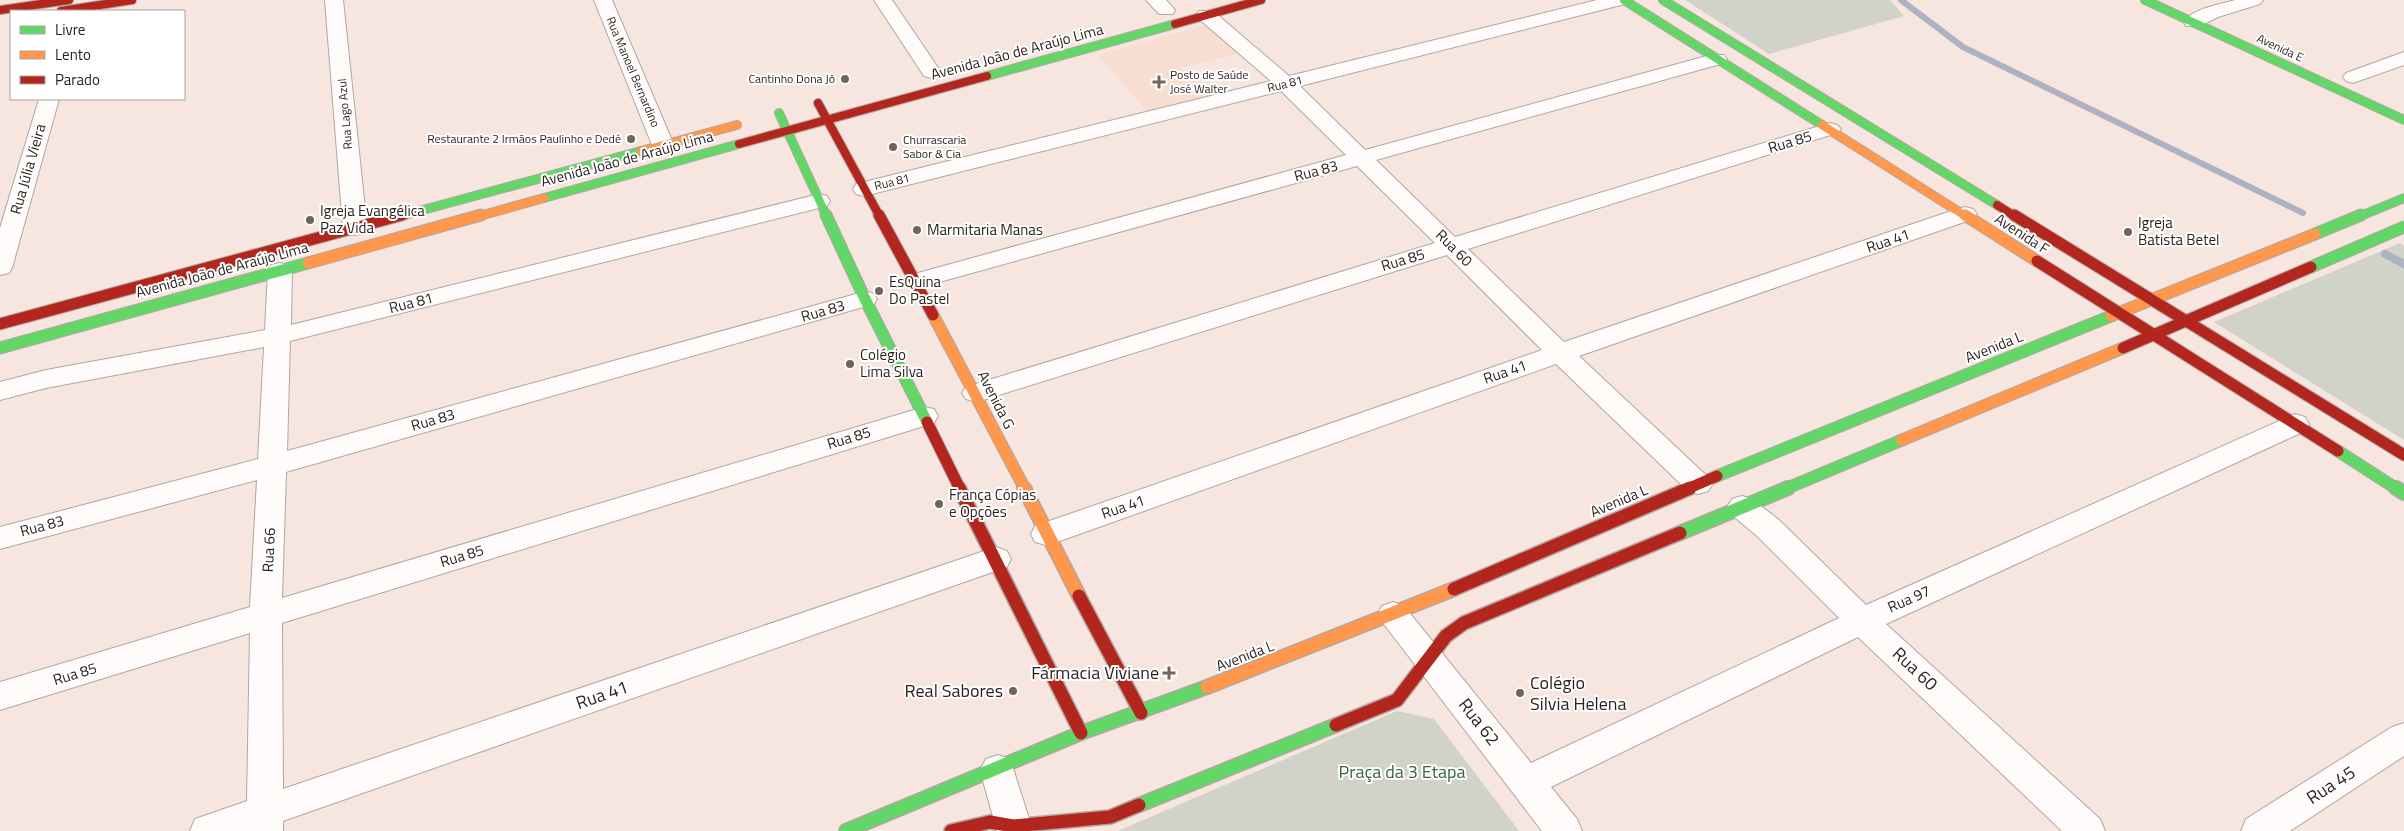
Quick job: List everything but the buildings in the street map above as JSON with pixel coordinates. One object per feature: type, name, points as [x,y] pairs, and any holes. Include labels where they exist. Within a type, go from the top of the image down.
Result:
[{"type":"street","points":[[0,10],[70,8],[132,0]]},
{"type":"street","name":"Rua Lago Azul","points":[[334,0],[355,228]]},
{"type":"street","name":"Rua Manoel Bernardino","points":[[603,0],[663,145]]},
{"type":"street","points":[[883,0],[931,72]]},
{"type":"street","name":"Avenida João de Araújo Lima","points":[[0,348],[1206,16],[1234,3],[1262,0]]},
{"type":"street","name":"Rua 81","points":[[864,189],[1619,0]]},
{"type":"street","name":"Avenida F","points":[[1624,0],[2404,493]]},
{"type":"street","name":"Avenida F","points":[[1663,0],[2404,455]]},
{"type":"street","name":"Avenida E","points":[[2145,0],[2229,21]]},
{"type":"street","points":[[2200,14],[2254,0]]},
{"type":"street","name":"Avenida E","points":[[2200,14],[2404,120]]},
{"type":"street","name":"Rua 60","points":[[1206,16],[1285,84],[1363,158],[1560,353],[1698,484]]},
{"type":"street","points":[[2356,78],[2404,58]]},
{"type":"street","name":"Rua 83","points":[[916,282],[1717,60]]},
{"type":"street","name":"Rua Júlia Vieira","points":[[0,268],[49,100]]},
{"type":"street","name":"Avenida G","points":[[818,103],[976,392],[1046,534],[1141,713]]},
{"type":"street","points":[[764,117],[794,109]]},
{"type":"street","points":[[778,113],[865,299],[996,558],[1081,733]]},
{"type":"street","name":"Avenida João de Araújo Lima","points":[[0,324],[748,122]]},
{"type":"street","name":"Rua 85","points":[[976,392],[1830,129]]},
{"type":"street","name":"Avenida L","points":[[846,831],[998,770],[1081,733],[1141,713],[1392,615],[1698,484],[2118,312],[2404,198]]},
{"type":"street","name":"Rua 81","points":[[0,391],[46,378],[279,336],[819,201]]},
{"type":"street","name":"Rua 41","points":[[1046,534],[1560,353],[1965,214]]},
{"type":"street","points":[[951,831],[982,822],[1006,821],[1014,828],[1110,816],[1397,700],[1428,657],[1446,636],[1464,623],[2187,321],[2404,227]]},
{"type":"street","name":"Rua 66","points":[[266,822],[266,615],[274,465],[280,270]]},
{"type":"street","name":"Rua 83","points":[[0,538],[274,465],[865,299]]},
{"type":"street","name":"Rua 85","points":[[0,696],[924,416]]},
{"type":"street","name":"Rua 97","points":[[1526,782],[1862,620],[2296,424]]},
{"type":"street","points":[[1660,500],[1688,530]]},
{"type":"street","name":"Rua 60","points":[[1742,507],[1768,528],[1862,620],[2088,831]]},
{"type":"street","name":"Rua 41","points":[[208,831],[266,822],[996,558]]},
{"type":"street","name":"Rua 62","points":[[1392,615],[1428,657],[1564,831]]},
{"type":"street","name":"Rua 45","points":[[2259,831],[2404,738]]},
{"type":"street","points":[[998,770],[1014,828]]},
{"type":"shaded area","name":"Posto de Saúde José Walter","points":[[1202,26],[1210,27],[1239,54],[1181,68],[1211,97],[1149,113],[1098,55]]},
{"type":"green space","points":[[1685,0],[1890,0],[1904,16],[1769,54]]},
{"type":"green space","points":[[2400,243],[2404,246],[2404,440],[2214,322]]},
{"type":"green space","name":"Praça da 3 Etapa","points":[[1397,711],[1434,719],[1519,831],[1118,831]]},
{"type":"waterway","points":[[1901,0],[1963,47],[2303,213]]},
{"type":"waterway","points":[[2385,254],[2404,264]]},
{"type":"traffic: fast","points":[[1624,0],[1822,125]]},
{"type":"traffic: fast","points":[[1663,0],[1997,205]]},
{"type":"traffic: fast","points":[[2145,0],[2404,120]]},
{"type":"traffic: fast","points":[[987,76],[1175,24]]},
{"type":"traffic: fast","points":[[779,113],[865,299],[927,422]]},
{"type":"traffic: fast","points":[[544,198],[739,144]]},
{"type":"traffic: fast","points":[[419,211],[641,151]]},
{"type":"traffic: fast","points":[[2315,234],[2404,198]]},
{"type":"traffic: fast","points":[[2311,267],[2404,227]]},
{"type":"traffic: fast","points":[[0,348],[308,263]]},
{"type":"traffic: fast","points":[[1717,476],[2111,316]]},
{"type":"traffic: fast","points":[[1680,533],[1902,440]]},
{"type":"traffic: fast","points":[[2338,451],[2404,493]]},
{"type":"traffic: fast","points":[[846,831],[1081,733],[1207,687]]},
{"type":"traffic: fast","points":[[1139,805],[1336,725]]},
{"type":"traffic: slow","points":[[641,151],[737,125]]},
{"type":"traffic: slow","points":[[1822,125],[2037,261]]},
{"type":"traffic: slow","points":[[308,263],[544,198]]},
{"type":"traffic: slow","points":[[2111,316],[2315,234]]},
{"type":"traffic: slow","points":[[933,315],[976,393],[1079,596]]},
{"type":"traffic: slow","points":[[1902,440],[2123,348]]},
{"type":"traffic: slow","points":[[1207,687],[1393,615],[1454,589]]},
{"type":"traffic: jam","points":[[0,10],[69,0]]},
{"type":"traffic: jam","points":[[67,10],[132,0]]},
{"type":"traffic: jam","points":[[1175,24],[1261,0]]},
{"type":"traffic: jam","points":[[739,144],[987,76]]},
{"type":"traffic: jam","points":[[818,103],[933,315]]},
{"type":"traffic: jam","points":[[1997,205],[2404,455]]},
{"type":"traffic: jam","points":[[0,324],[419,211]]},
{"type":"traffic: jam","points":[[2037,261],[2338,451]]},
{"type":"traffic: jam","points":[[2123,348],[2311,267]]},
{"type":"traffic: jam","points":[[927,422],[1081,733]]},
{"type":"traffic: jam","points":[[1454,589],[1717,476]]},
{"type":"traffic: jam","points":[[1336,725],[1397,700],[1446,636],[1464,623],[1680,533]]},
{"type":"traffic: jam","points":[[1079,596],[1141,713]]},
{"type":"traffic: jam","points":[[951,831],[974,824],[990,822],[1005,823],[1013,826],[1110,817],[1139,805]]},
{"type":"place","name":"Cantinho Dona Jô","points":[[845,79]]},
{"type":"place","name":"Posto de Saúde José Walter","points":[[1159,82]]},
{"type":"place","name":"Restaurante 2 Irmãos Paulinho e Dedé","points":[[631,139]]},
{"type":"place","name":"Churrascaria Sabor & Cia","points":[[893,147]]},
{"type":"place","name":"Igreja Evangélica Paz Vida","points":[[310,220]]},
{"type":"place","name":"Marmitaria Manas","points":[[917,230]]},
{"type":"place","name":"Igreja Batista Betel","points":[[2128,232]]},
{"type":"place","name":"EsQuina Do Pastel","points":[[879,291]]},
{"type":"place","name":"Colégio Lima Silva","points":[[850,364]]},
{"type":"place","name":"França Cópias e Opções","points":[[939,504]]},
{"type":"place","name":"Fármacia Viviane","points":[[1169,673]]},
{"type":"place","name":"Real Sabores","points":[[1013,691]]},
{"type":"place","name":"Colégio Silvia Helena","points":[[1520,693]]}]
